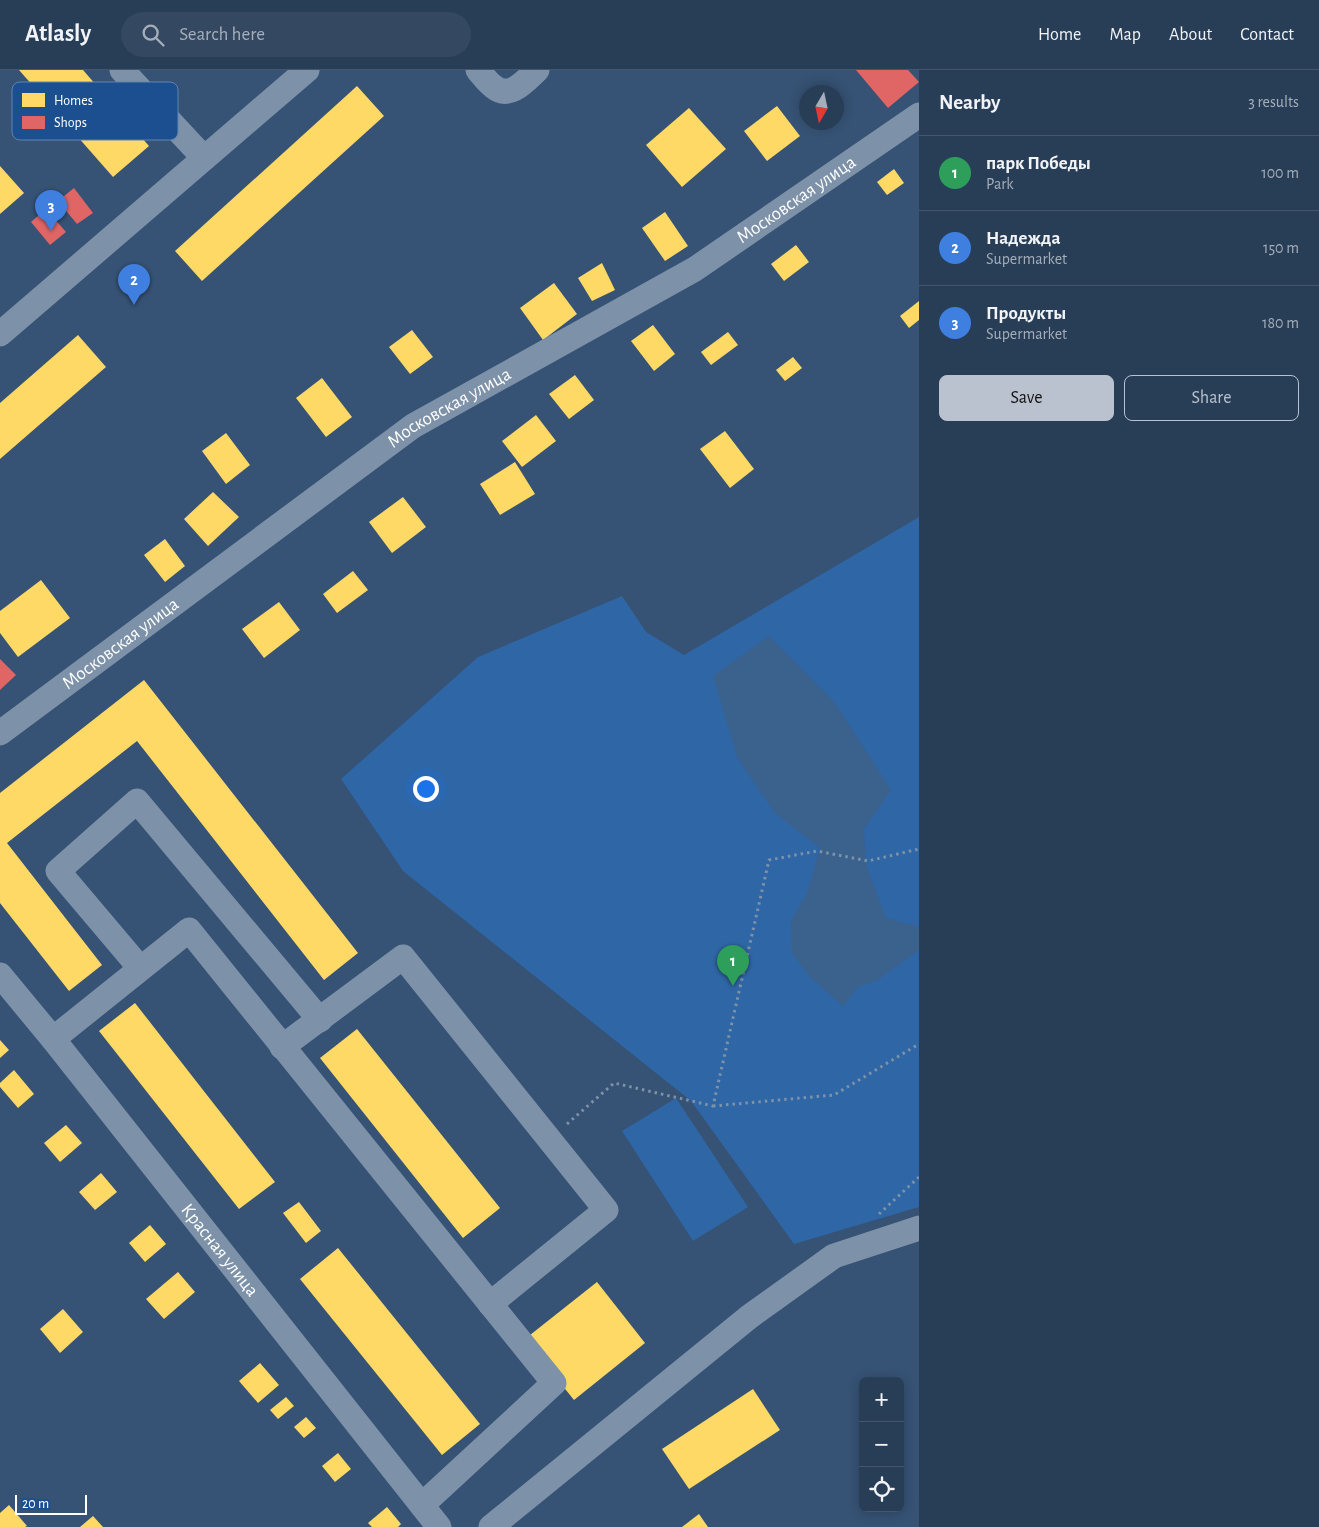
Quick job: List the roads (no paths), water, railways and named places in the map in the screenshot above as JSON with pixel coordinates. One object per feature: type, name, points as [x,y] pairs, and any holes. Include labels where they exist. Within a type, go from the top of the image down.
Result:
[{"type":"street","points":[[122,70],[133,82]]},
{"type":"street","points":[[0,334],[307,70]]},
{"type":"street","points":[[478,70],[496,89],[507,91],[514,90],[537,70]]},
{"type":"street","name":"Московская улица","points":[[0,733],[413,426],[695,270],[919,115]]},
{"type":"street","points":[[178,130],[204,158]]},
{"type":"street","points":[[140,968],[58,871],[137,801],[320,1020]]},
{"type":"street","points":[[53,1039],[189,930],[554,1383],[422,1505]]},
{"type":"street","points":[[282,1047],[404,957],[606,1210],[490,1304]]},
{"type":"street","name":"Красная улица","points":[[0,975],[53,1039],[439,1527]]},
{"type":"street","points":[[490,1527],[749,1317],[834,1256],[919,1228]]},
{"type":"place","name":"Продукты","points":[[51,231]]},
{"type":"place","name":"Надежда","points":[[134,305]]},
{"type":"place","name":"парк Победы","points":[[733,986]]}]
